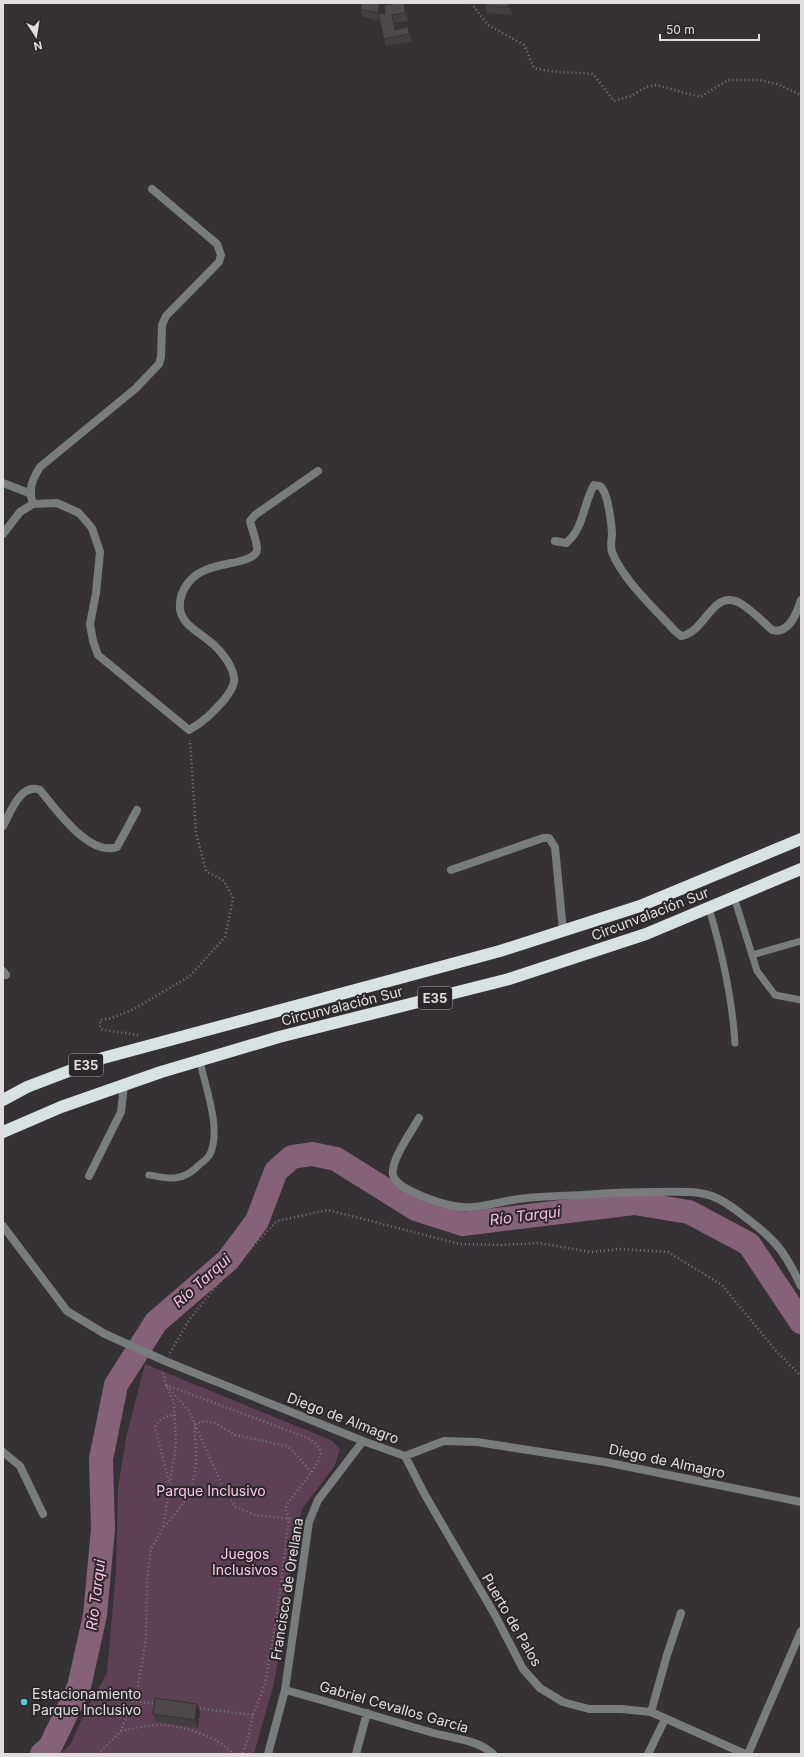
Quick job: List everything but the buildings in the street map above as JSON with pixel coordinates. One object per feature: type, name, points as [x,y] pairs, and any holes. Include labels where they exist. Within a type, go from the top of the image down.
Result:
[{"type":"highway","name":"Circunvalación Sur","points":[[3,1100],[27,1087],[103,1058],[500,951],[640,906],[801,839]]},
{"type":"highway","name":"Circunvalación Sur","points":[[3,1132],[61,1107],[161,1072],[279,1037],[509,979],[646,934],[801,869]]},
{"type":"street","points":[[33,504],[29,493],[32,480],[40,468],[135,389],[159,364],[161,358],[162,325],[166,316],[219,262],[221,255],[217,244],[152,189]]},
{"type":"street","points":[[3,534],[20,512],[33,504],[57,503],[79,513],[92,528],[100,552],[90,624],[93,641],[98,655],[189,730],[211,715],[232,690],[235,677],[231,667],[222,653],[184,620],[180,609],[182,591],[193,576],[221,565],[245,560],[256,553],[256,540],[250,521],[255,515],[318,471]]},
{"type":"street","points":[[3,483],[29,493]]},
{"type":"street","points":[[554,541],[566,543],[572,538],[581,523],[590,492],[594,485],[599,486],[602,488],[607,504],[612,532],[612,550],[617,561],[634,587],[681,636],[691,633],[718,604],[729,600],[739,602],[772,630],[781,630],[793,621],[801,600]]},
{"type":"street","points":[[3,826],[19,797],[29,789],[36,788],[40,790],[82,837],[100,847],[110,849],[117,847],[138,810]]},
{"type":"street","points":[[451,870],[543,838],[549,838],[555,847],[563,931]]},
{"type":"street","points":[[89,1176],[121,1112],[124,1086]]},
{"type":"street","points":[[419,1118],[394,1164],[393,1175],[397,1183],[413,1192],[462,1208],[480,1207],[519,1199],[608,1193],[693,1192],[712,1196],[731,1205],[765,1231],[776,1242],[791,1264],[801,1286]]},
{"type":"street","name":"Diego de Almagro","points":[[3,1226],[67,1311],[105,1334],[165,1361],[363,1441],[405,1456],[444,1441],[476,1442],[606,1462],[801,1502]]},
{"type":"street","name":"Francisco de Orellana","points":[[268,1754],[285,1690],[309,1522],[318,1500],[363,1441]]},
{"type":"street","points":[[3,1452],[20,1466],[43,1514]]},
{"type":"street","name":"Puerto de Palos","points":[[405,1456],[425,1495],[495,1616],[523,1670],[540,1688],[563,1702],[589,1709],[621,1709],[651,1712],[745,1754]]},
{"type":"street","points":[[651,1712],[667,1655],[681,1613]]},
{"type":"street","points":[[748,1754],[801,1631]]},
{"type":"street","name":"Gabriel Cevallos García","points":[[285,1690],[468,1742],[488,1752]]},
{"type":"street","points":[[356,1754],[367,1713]]},
{"type":"street","points":[[648,1754],[665,1719]]},
{"type":"lane","points":[[734,897],[757,971],[775,995],[801,1000]]},
{"type":"lane","points":[[709,908],[723,959],[733,1013],[735,1043]]},
{"type":"lane","points":[[752,956],[801,941]]},
{"type":"lane","points":[[149,1175],[172,1179],[182,1177],[197,1167],[210,1154],[214,1140],[213,1114],[200,1061]]},
{"type":"path","points":[[471,3],[488,25],[524,45],[534,68],[548,72],[562,71],[593,74],[614,101],[631,96],[646,87],[656,85],[700,97],[728,80],[759,80],[777,84],[801,95]]},
{"type":"path","points":[[142,1035],[104,1030],[100,1028],[100,1020],[112,1018],[134,1009],[190,976],[225,937],[233,898],[224,880],[206,871],[196,833],[189,730]]},
{"type":"path","points":[[163,1528],[176,1445],[174,1404],[162,1371],[165,1361],[189,1320],[222,1279],[277,1221],[328,1210],[460,1244],[500,1245],[539,1243],[591,1252],[619,1248],[668,1252],[722,1285],[777,1352],[801,1376]]},
{"type":"path","points":[[166,1384],[189,1410],[226,1494],[236,1508],[255,1515],[309,1522]]},
{"type":"path","points":[[166,1384],[308,1438],[316,1444],[321,1452],[319,1461],[293,1495],[285,1509],[289,1519],[273,1638],[265,1684],[253,1715],[248,1738],[242,1754]]},
{"type":"path","points":[[170,1483],[155,1427],[160,1419],[175,1415]]},
{"type":"path","points":[[195,1424],[205,1421],[215,1423],[235,1435],[286,1446],[294,1452],[311,1472]]},
{"type":"path","points":[[98,1754],[120,1731],[138,1686],[146,1638],[147,1579],[151,1549],[163,1528],[183,1506],[192,1487],[196,1461],[194,1436],[195,1424]]},
{"type":"path","points":[[132,1701],[162,1704]]},
{"type":"path","points":[[193,1708],[253,1715]]},
{"type":"path","points":[[120,1731],[147,1726],[170,1726],[196,1732],[211,1738],[233,1754]]},
{"type":"green space","name":"Parque Inclusivo","points":[[145,1364],[333,1441],[340,1450],[334,1467],[302,1509],[295,1536],[279,1656],[273,1687],[254,1754],[60,1754],[70,1745],[85,1712],[107,1673],[116,1570],[118,1488],[126,1438]]},
{"type":"waterway","name":"Río Tarqui","points":[[42,1754],[50,1747],[79,1687],[95,1615],[103,1529],[101,1459],[116,1385],[156,1322],[228,1260],[257,1221],[276,1171],[292,1157],[312,1154],[336,1159],[416,1209],[463,1224],[634,1203],[689,1212],[749,1244],[801,1322]]},
{"type":"place","name":"Estacionamiento Parque Inclusivo","points":[[24,1702]]},
{"type":"park label","name":"Juegos Inclusivos","points":[[245,1562]]}]
